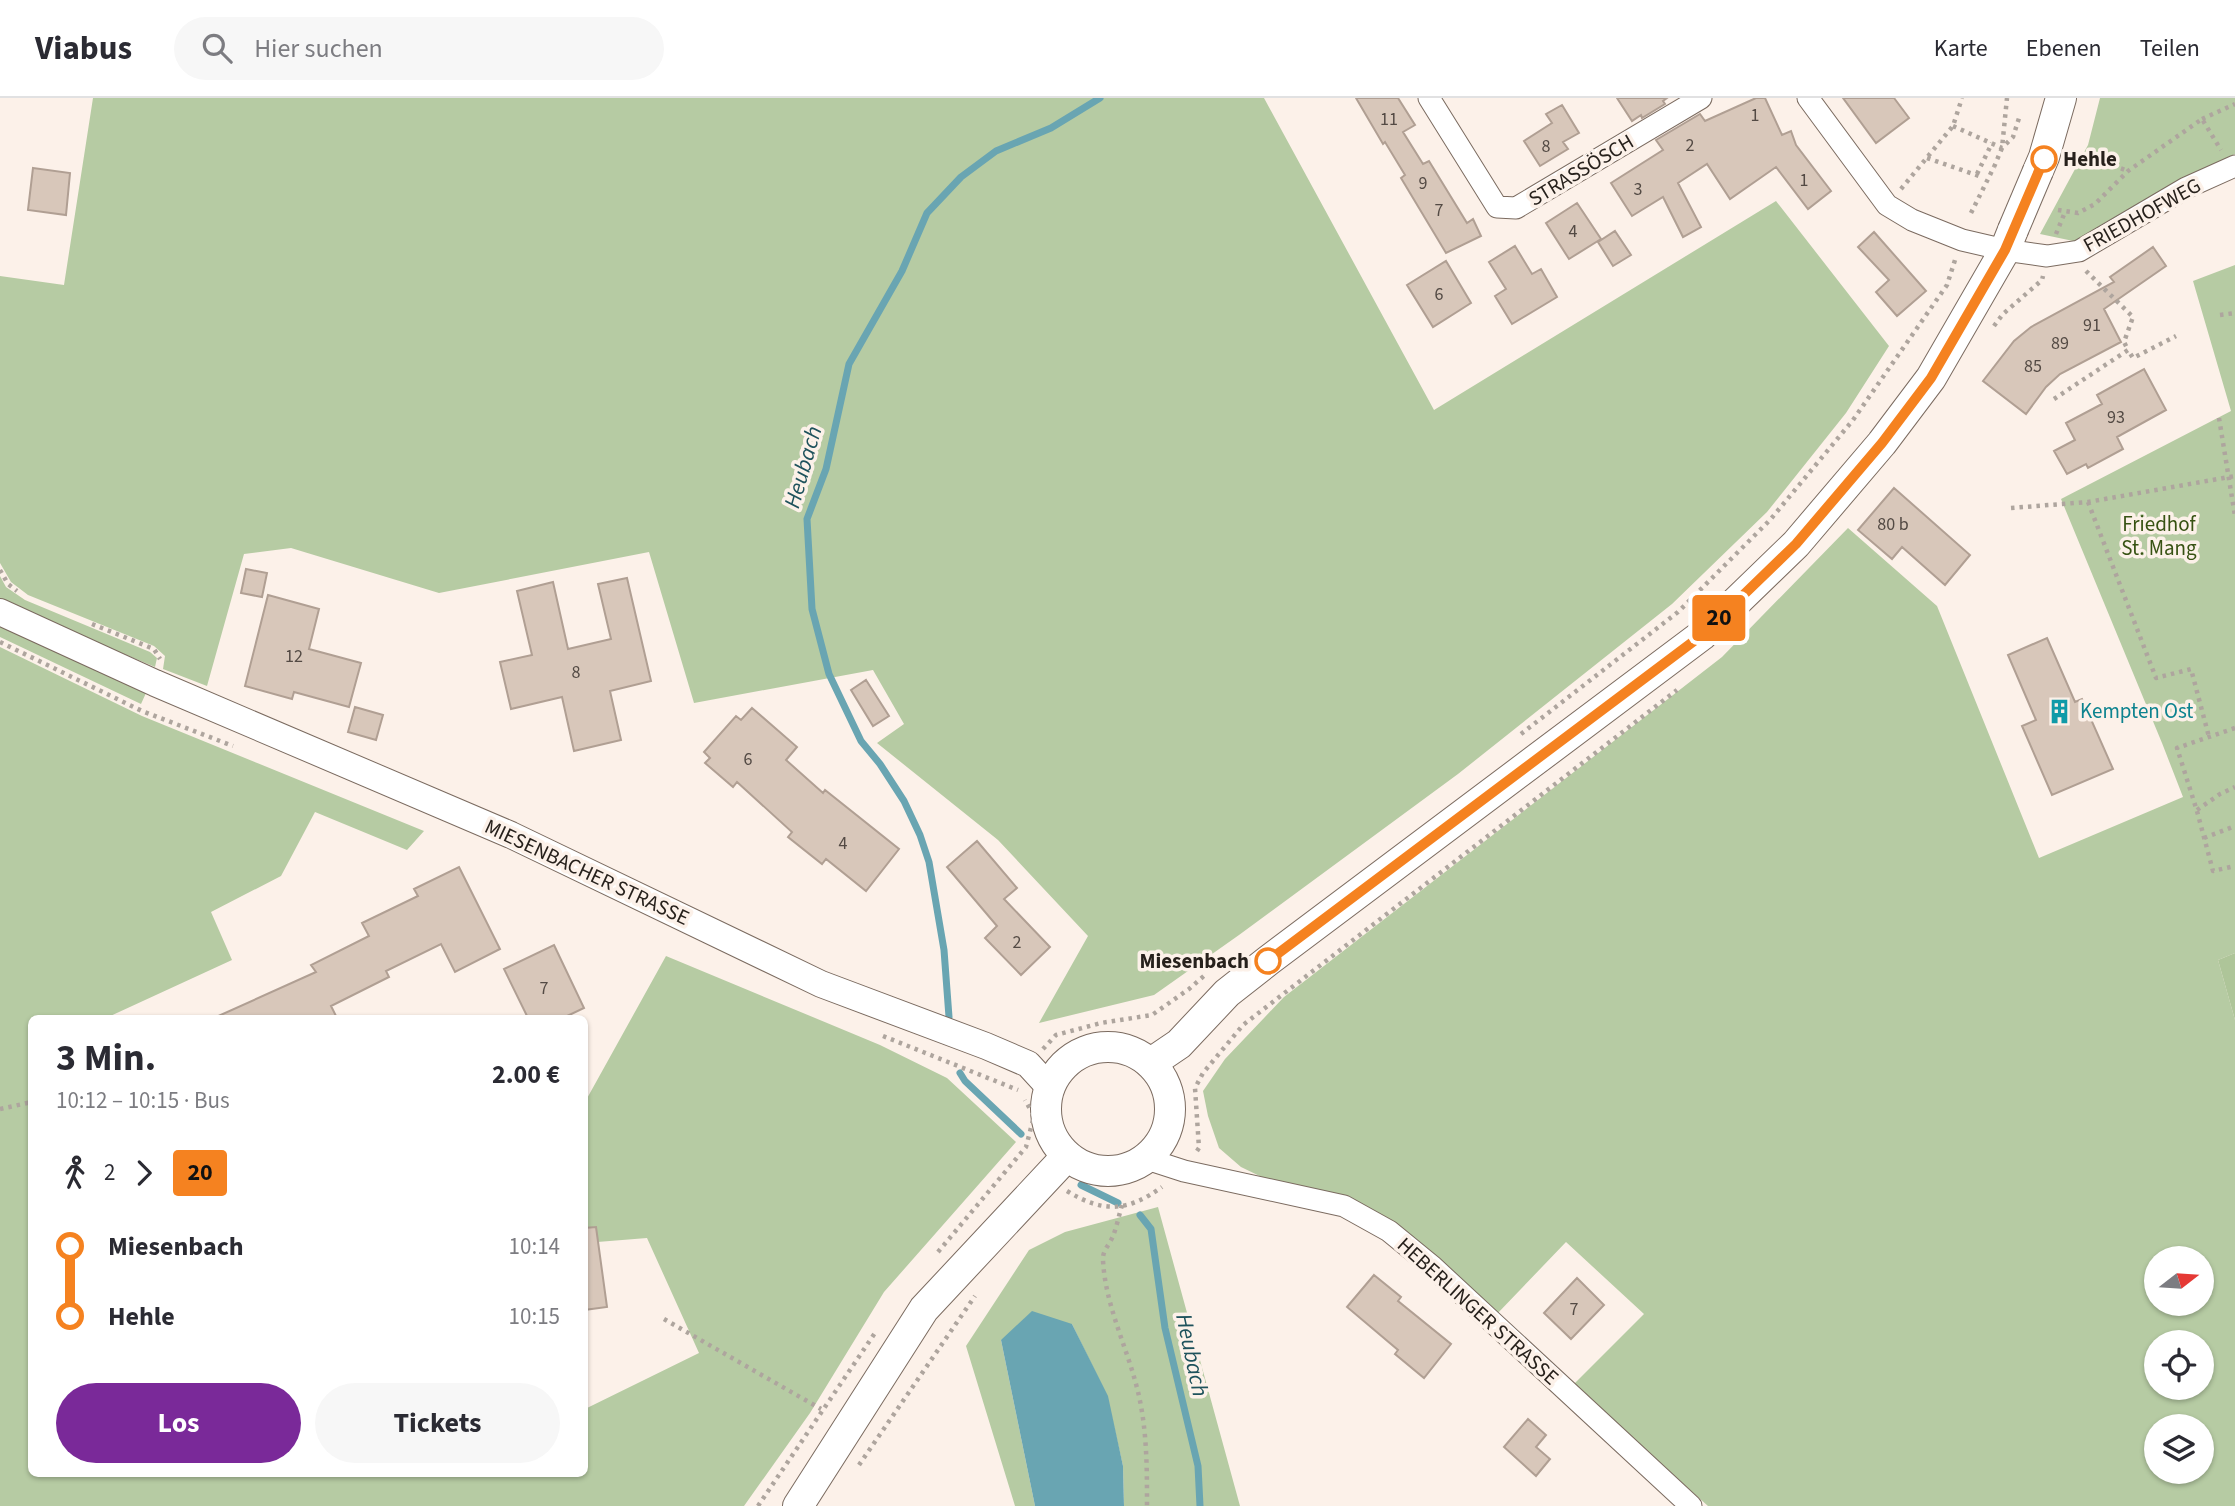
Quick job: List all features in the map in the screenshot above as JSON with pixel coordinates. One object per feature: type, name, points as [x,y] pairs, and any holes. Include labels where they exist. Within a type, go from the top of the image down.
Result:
[{"type":"main road","points":[[1151,1063],[1179,1044],[1227,993],[1259,968],[1702,635],[1796,544],[1882,443],[1927,384],[2009,240],[2044,157],[2061,98]]},
{"type":"main road","points":[[1108,1046],[1129,1050],[1151,1063],[1161,1075],[1170,1098],[1168,1129],[1157,1148],[1147,1159],[1122,1170],[1091,1169],[1067,1156],[1055,1142],[1048,1124],[1046,1101],[1055,1077],[1066,1062],[1080,1053],[1108,1046]]},
{"type":"main road","points":[[798,1506],[924,1309],[1067,1156]]},
{"type":"street","name":"STRASSÖSCH","points":[[1429,98],[1497,207],[1516,208],[1701,98]]},
{"type":"street","points":[[1808,98],[1887,205]]},
{"type":"street","name":"FRIEDHOFWEG","points":[[1887,205],[1912,220],[1962,240],[2009,240],[2048,256],[2069,254],[2079,251],[2186,188],[2233,167]]},
{"type":"street","name":"MIESENBACHER STRASSE","points":[[0,612],[116,666],[511,835],[821,984],[1028,1064],[1050,1088]]},
{"type":"street","name":"HEBERLINGER STRASSE","points":[[1147,1159],[1184,1171],[1344,1206],[1389,1231],[1433,1268],[1691,1506]]},
{"type":"path","points":[[1887,205],[1953,126],[1962,98]]},
{"type":"path","points":[[1517,738],[1678,612],[1770,520],[1853,419],[1947,285],[1971,213],[2002,148],[2007,98]]},
{"type":"path","points":[[2058,210],[2078,213],[2095,204],[2128,171],[2202,119],[2235,104]]},
{"type":"path","points":[[2002,148],[2013,137],[2020,115]]},
{"type":"path","points":[[2202,119],[2233,167]]},
{"type":"path","points":[[1953,126],[2002,148]]},
{"type":"path","points":[[1927,158],[1980,176],[1992,143]]},
{"type":"path","points":[[2072,150],[2128,171]]},
{"type":"path","points":[[2069,254],[2133,317],[2124,342],[2133,358],[2176,336]]},
{"type":"path","points":[[2221,315],[2235,313]]},
{"type":"path","points":[[2054,399],[2128,350]]},
{"type":"path","points":[[2219,418],[2232,476],[2235,516]]},
{"type":"path","points":[[2011,508],[2088,502],[2232,476]]},
{"type":"path","points":[[2088,502],[2156,678],[2191,669],[2209,737]]},
{"type":"path","points":[[0,642],[142,711]]},
{"type":"path","points":[[2235,728],[2176,748],[2213,871],[2235,866]]},
{"type":"path","points":[[2197,811],[2235,787]]},
{"type":"path","points":[[2204,838],[2235,826]]},
{"type":"path","points":[[930,1262],[1026,1147],[1034,1116],[1020,1091],[1028,1064],[1056,1035],[1101,1023],[1152,1015],[1211,970]]},
{"type":"path","points":[[0,1109],[28,1103]]},
{"type":"path","points":[[1070,1194],[1102,1207],[1131,1204],[1148,1197],[1184,1171]]},
{"type":"path","points":[[1122,1205],[1114,1235],[1102,1256],[1107,1286],[1137,1385],[1143,1418],[1147,1450],[1147,1506]]},
{"type":"path","points":[[853,1472],[977,1292]]},
{"type":"path","points":[[664,1319],[821,1409]]},
{"type":"path","points":[[758,1506],[821,1409],[881,1324]]},
{"type":"green space","points":[[93,98],[1264,98],[1434,410],[1776,201],[1889,346],[1846,413],[1767,512],[1672,604],[1458,774],[1154,995],[1039,1023],[1088,936],[998,840],[877,743],[904,724],[873,670],[694,703],[649,552],[439,593],[291,548],[244,554],[207,686],[163,669],[165,656],[154,646],[28,595],[11,582],[0,563],[0,276],[64,285]]},
{"type":"green space","points":[[2100,98],[2235,98],[2235,154],[2194,173],[2078,242],[2040,234],[2088,145]]},
{"type":"green space","name":"Friedhof St. Mang","points":[[2235,265],[2235,953],[2218,960],[2235,1020],[2235,1506],[1708,1506],[1573,1385],[1644,1314],[1566,1242],[1496,1315],[1438,1262],[1241,1167],[1219,1148],[1203,1091],[1225,1059],[1284,997],[1722,657],[1848,528],[1937,606],[2039,858],[2183,797],[2061,499],[2231,411],[2193,281]]},
{"type":"green space","points":[[0,576],[6,587],[25,600],[150,652],[157,658],[155,667],[0,602]]},
{"type":"green space","points":[[0,625],[146,693],[141,704],[0,637]]},
{"type":"green space","points":[[0,647],[142,716],[424,831],[407,850],[315,812],[281,876],[211,912],[232,960],[113,1015],[28,1015],[28,1477],[588,1477],[588,1408],[699,1353],[647,1238],[588,1243],[588,1097],[666,956],[880,1045],[947,1078],[1016,1142],[884,1292],[810,1413],[744,1506],[0,1506]]},
{"type":"green space","points":[[2235,953],[2235,1020],[2218,960]]},
{"type":"green space","points":[[1158,1207],[1240,1506],[1124,1506],[1123,1466],[1107,1396],[1072,1324],[1001,1340],[1035,1506],[1015,1506],[966,1346],[1029,1250],[1065,1232]]},
{"type":"water","points":[[1032,1311],[1072,1324],[1108,1396],[1123,1466],[1124,1506],[1035,1506],[1001,1340]]},
{"type":"building","points":[[1356,98],[1398,98],[1415,125],[1403,132],[1423,164],[1429,161],[1467,223],[1473,219],[1481,236],[1446,253],[1401,178],[1405,175]]},
{"type":"building","points":[[1617,98],[1667,98],[1663,101],[1665,104],[1632,121]]},
{"type":"building","points":[[1756,98],[1765,98],[1782,135],[1791,131],[1796,145],[1831,191],[1808,209],[1776,167],[1730,199],[1707,164],[1678,183],[1701,227],[1683,237],[1663,197],[1632,216],[1611,183],[1663,150],[1656,140],[1700,114],[1705,121]]},
{"type":"building","points":[[1843,98],[1894,98],[1909,118],[1876,143]]},
{"type":"building","points":[[1562,105],[1579,133],[1563,142],[1568,149],[1540,166],[1524,141],[1552,123],[1546,114]]},
{"type":"building","points":[[33,168],[70,173],[66,215],[28,210]]},
{"type":"building","points":[[1577,203],[1601,239],[1569,259],[1546,223]]},
{"type":"building","points":[[1615,231],[1631,255],[1613,266],[1598,242]]},
{"type":"building","points":[[1874,232],[1926,291],[1897,316],[1876,292],[1889,280],[1858,247]]},
{"type":"building","points":[[1515,246],[1532,274],[1541,269],[1557,297],[1512,324],[1495,296],[1506,289],[1489,262]]},
{"type":"building","points":[[2153,247],[2166,266],[2104,309],[2121,342],[2060,374],[2046,387],[2026,414],[1983,381],[2014,341],[2031,327],[2114,282],[2110,277]]},
{"type":"building","points":[[1446,261],[1471,303],[1433,327],[1407,285]]},
{"type":"building","points":[[2144,369],[2166,410],[2117,437],[2123,449],[2088,468],[2086,464],[2067,474],[2054,451],[2075,440],[2066,423],[2102,404],[2097,395]]},
{"type":"building","points":[[1894,488],[1970,555],[1945,585],[1902,547],[1892,559],[1858,530]]},
{"type":"building","points":[[246,569],[267,573],[262,597],[241,593]]},
{"type":"building","points":[[627,578],[651,681],[610,691],[621,740],[574,751],[562,697],[511,709],[500,662],[532,655],[517,591],[553,582],[568,649],[611,639],[598,584]]},
{"type":"building","points":[[268,595],[319,609],[309,649],[361,663],[349,707],[294,692],[292,699],[245,686]]},
{"type":"building","name":"Kempten Ost","points":[[2047,638],[2075,702],[2082,699],[2113,769],[2052,795],[2022,726],[2036,720],[2008,655]]},
{"type":"building","points":[[866,680],[889,716],[873,726],[851,690]]},
{"type":"building","points":[[355,707],[383,715],[376,740],[348,732]]},
{"type":"building","points":[[752,708],[797,747],[786,760],[823,793],[825,790],[899,849],[866,891],[826,859],[822,864],[788,837],[792,832],[737,782],[733,787],[705,763],[710,758],[704,752],[736,716],[741,720]]},
{"type":"building","points":[[977,841],[1017,888],[1004,899],[1050,947],[1021,975],[985,938],[997,926],[947,867]]},
{"type":"building","points":[[459,867],[500,949],[455,972],[441,944],[386,971],[389,977],[331,1006],[336,1015],[221,1015],[316,972],[311,965],[369,936],[362,923],[418,896],[414,889]]},
{"type":"building","points":[[554,945],[584,1008],[569,1015],[527,1015],[504,969]]},
{"type":"building","points":[[596,1227],[607,1307],[588,1309],[588,1228]]},
{"type":"building","points":[[1374,1275],[1401,1297],[1398,1301],[1451,1344],[1424,1378],[1395,1354],[1398,1350],[1347,1307]]},
{"type":"building","points":[[1577,1278],[1604,1305],[1571,1339],[1544,1313]]},
{"type":"building","points":[[1528,1419],[1546,1435],[1536,1447],[1550,1459],[1536,1476],[1504,1447]]},
{"type":"waterway","name":"Heubach","points":[[949,1017],[944,950],[929,862],[904,801],[861,741],[829,674],[812,609],[807,519],[826,469],[849,364],[902,271],[927,213],[961,177],[996,151],[1051,128],[1100,98]]},
{"type":"waterway","name":"Heubach","points":[[960,1073],[965,1081],[1021,1134]]},
{"type":"waterway","name":"Heubach","points":[[1081,1185],[1118,1203]]},
{"type":"waterway","name":"Heubach","points":[[1140,1215],[1151,1229],[1165,1328],[1198,1466],[1200,1506]]},
{"type":"bus line","name":"20","points":[[1268,961],[1702,635],[1796,544],[1882,443],[1931,378],[2005,250],[2044,159]]},
{"type":"place","name":"Hehle","points":[[2044,159]]},
{"type":"place","name":"Kempten Ost","points":[[2060,711]]},
{"type":"place","name":"Miesenbach","points":[[1268,961]]}]
